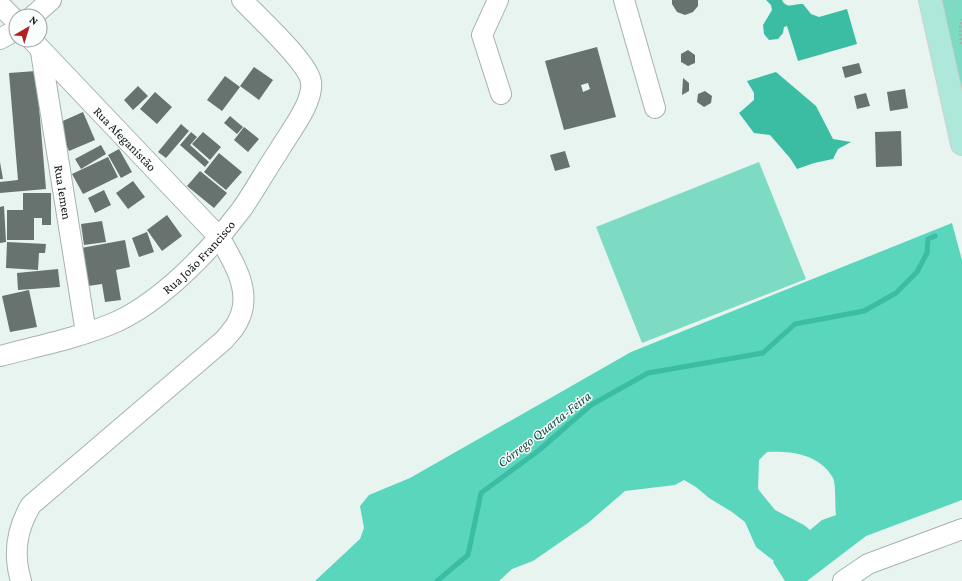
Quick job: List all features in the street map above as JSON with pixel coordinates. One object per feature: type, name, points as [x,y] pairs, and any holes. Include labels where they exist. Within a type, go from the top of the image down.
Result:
[{"type":"main road","points":[[931,1],[962,144]]},
{"type":"street","points":[[42,8],[51,0]]},
{"type":"street","name":"Rua João Francisco","points":[[0,356],[86,333],[116,322],[147,305],[175,281],[219,237],[241,209],[305,108],[311,82],[305,66],[242,0]]},
{"type":"street","points":[[498,0],[482,34],[501,94]]},
{"type":"street","points":[[624,0],[654,108]]},
{"type":"street","points":[[0,5],[8,14]]},
{"type":"street","name":"Rua Iemen","points":[[36,48],[86,333]]},
{"type":"street","name":"Rua Afeganistão","points":[[21,581],[16,550],[18,531],[31,505],[224,340],[237,323],[243,308],[244,293],[231,257],[219,237],[38,48]]},
{"type":"street","points":[[843,581],[868,564],[959,531]]},
{"type":"path","points":[[962,19],[960,28],[962,49]]},
{"type":"shaded area","points":[[766,0],[782,0],[786,5],[803,4],[811,14],[819,17],[847,9],[857,44],[798,61],[787,26],[784,27],[783,33],[778,39],[769,40],[764,34],[763,25],[772,10],[771,5]]},
{"type":"shaded area","points":[[939,0],[962,0],[962,94]]},
{"type":"shaded area","points":[[776,72],[816,106],[833,139],[851,142],[838,149],[833,159],[814,163],[797,169],[790,158],[770,135],[754,133],[739,113],[754,100],[754,93],[747,81]]},
{"type":"shaded area","points":[[759,162],[806,279],[642,343],[596,227]]},
{"type":"shaded area","points":[[952,223],[962,260],[962,500],[866,536],[807,581],[785,581],[773,562],[774,561],[756,547],[745,522],[684,480],[675,485],[625,491],[588,523],[533,561],[512,569],[499,581],[315,581],[360,539],[364,528],[360,506],[369,495],[410,478],[631,352]],"holes":[[[767,452],[795,453],[813,459],[827,470],[834,481],[836,515],[822,520],[810,530],[804,525],[775,510],[758,489],[759,460]]]},
{"type":"building","points":[[672,0],[698,0],[698,6],[693,12],[685,15],[677,12],[672,4]]},
{"type":"building","points":[[597,47],[616,117],[564,130],[545,61]],"holes":[[[588,83],[590,89],[583,92],[581,85]]]},
{"type":"building","points":[[688,50],[695,55],[695,63],[688,66],[681,62],[681,54]]},
{"type":"building","points":[[859,63],[862,73],[845,78],[842,67]]},
{"type":"building","points":[[254,67],[273,80],[259,100],[240,86]]},
{"type":"building","points":[[36,71],[46,189],[0,193],[0,182],[18,180],[9,73]]},
{"type":"building","points":[[225,76],[240,87],[222,111],[207,100]]},
{"type":"building","points":[[683,78],[689,83],[689,91],[682,95]]},
{"type":"building","points":[[138,86],[148,96],[133,110],[124,100]]},
{"type":"building","points":[[905,89],[908,108],[890,111],[887,92]]},
{"type":"building","points":[[705,91],[712,96],[711,103],[704,107],[697,102],[698,94]]},
{"type":"building","points":[[155,92],[172,107],[157,124],[140,109]]},
{"type":"building","points":[[866,93],[870,106],[857,109],[854,96]]},
{"type":"building","points":[[83,112],[95,140],[69,151],[56,124]]},
{"type":"building","points":[[230,116],[243,127],[237,134],[224,123]]},
{"type":"building","points":[[181,124],[189,131],[166,158],[158,152]]},
{"type":"building","points":[[244,127],[259,139],[248,152],[234,140]]},
{"type":"building","points":[[901,131],[902,166],[876,167],[875,132]]},
{"type":"building","points":[[191,132],[197,137],[190,145],[209,162],[205,167],[180,145]]},
{"type":"building","points":[[203,132],[221,147],[210,160],[192,144]]},
{"type":"building","points":[[101,145],[106,154],[81,169],[75,159]]},
{"type":"building","points":[[119,149],[132,172],[121,178],[108,155]]},
{"type":"building","points":[[565,151],[570,167],[555,171],[550,155]]},
{"type":"building","points":[[219,153],[242,172],[226,190],[204,172]]},
{"type":"building","points":[[108,157],[118,177],[83,194],[72,174]]},
{"type":"building","points":[[0,162],[3,179],[0,179]]},
{"type":"building","points":[[200,171],[227,193],[214,208],[187,186]]},
{"type":"building","points":[[133,181],[145,197],[128,209],[116,193]]},
{"type":"building","points":[[104,190],[111,205],[95,213],[88,198]]},
{"type":"building","points":[[23,193],[51,193],[51,225],[42,225],[42,218],[34,218],[34,240],[7,240],[7,210],[23,210]]},
{"type":"building","points":[[4,206],[6,242],[0,243],[0,207]]},
{"type":"building","points":[[167,215],[182,236],[162,251],[147,230]]},
{"type":"building","points":[[102,221],[106,242],[84,245],[81,224]]},
{"type":"building","points":[[147,232],[154,252],[139,257],[132,238]]},
{"type":"building","points":[[125,240],[130,267],[116,270],[121,300],[105,302],[102,284],[88,286],[81,248]]},
{"type":"building","points":[[7,242],[46,244],[45,253],[39,253],[38,270],[6,268]]},
{"type":"building","points":[[58,269],[60,287],[18,290],[17,273]]},
{"type":"building","points":[[29,290],[37,327],[10,332],[2,296]]},
{"type":"waterway","name":"Córrego Quarta-Feira","points":[[437,581],[468,555],[481,493],[538,451],[591,405],[648,373],[763,353],[795,324],[864,311],[896,293],[917,272],[927,253],[928,239],[935,236]]}]
